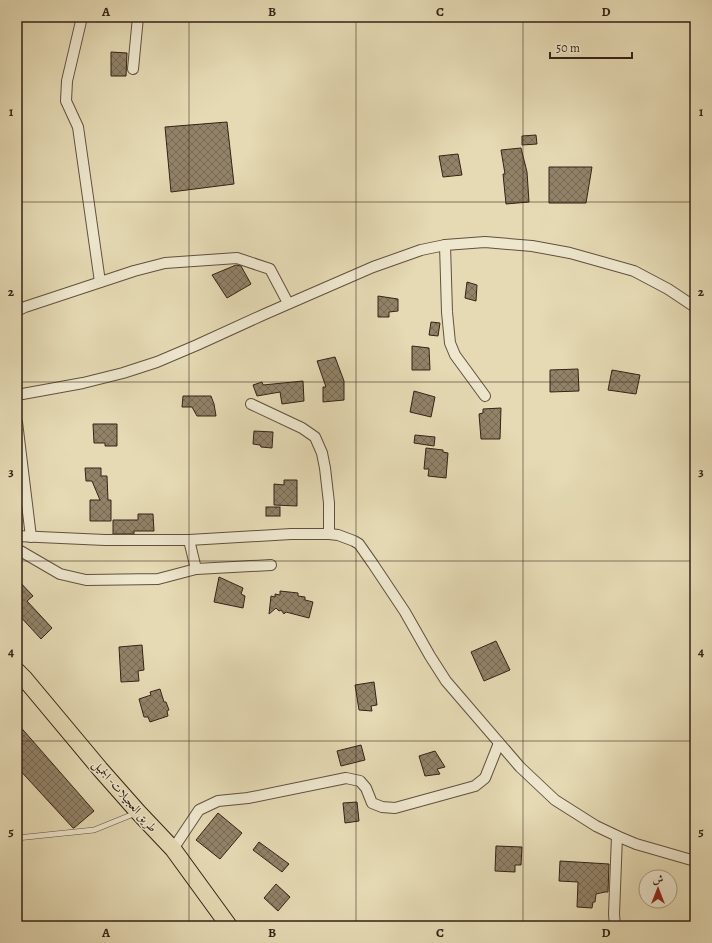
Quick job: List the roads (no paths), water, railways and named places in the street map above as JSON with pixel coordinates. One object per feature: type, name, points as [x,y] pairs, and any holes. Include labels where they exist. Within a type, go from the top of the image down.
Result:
[{"type":"main road","name":"طريق العجيلات- الجميل","points":[[20,679],[172,849],[228,926]]},
{"type":"street","points":[[82,17],[67,81],[66,101],[78,127],[100,282]]},
{"type":"street","points":[[133,69],[138,17]]},
{"type":"street","points":[[17,395],[122,374],[157,362],[288,303],[373,267],[421,250],[445,245],[486,242],[532,246],[570,253],[634,271],[668,289],[695,306]]},
{"type":"street","points":[[445,245],[447,312],[450,343],[455,355],[485,396]]},
{"type":"street","points":[[17,311],[100,282],[165,263],[237,258],[270,269],[288,303]]},
{"type":"street","points":[[251,404],[302,428],[315,437],[322,453],[325,468],[329,503],[329,534]]},
{"type":"street","points":[[17,423],[31,537]]},
{"type":"street","points":[[17,536],[105,540],[189,540],[291,534],[329,534],[346,537],[359,544],[405,612],[446,681],[520,767],[555,800],[596,826],[616,836],[636,844],[695,860]]},
{"type":"street","points":[[189,540],[196,569]]},
{"type":"street","points":[[17,549],[60,574],[86,580],[158,579],[196,569],[272,565]]},
{"type":"street","points":[[172,849],[199,810],[218,801],[248,798],[346,778],[360,781],[366,788],[372,803],[382,807],[395,808],[475,786],[485,778],[499,743]]},
{"type":"street","points":[[615,926],[616,836]]},
{"type":"lane","points":[[17,838],[94,830],[138,812]]}]
